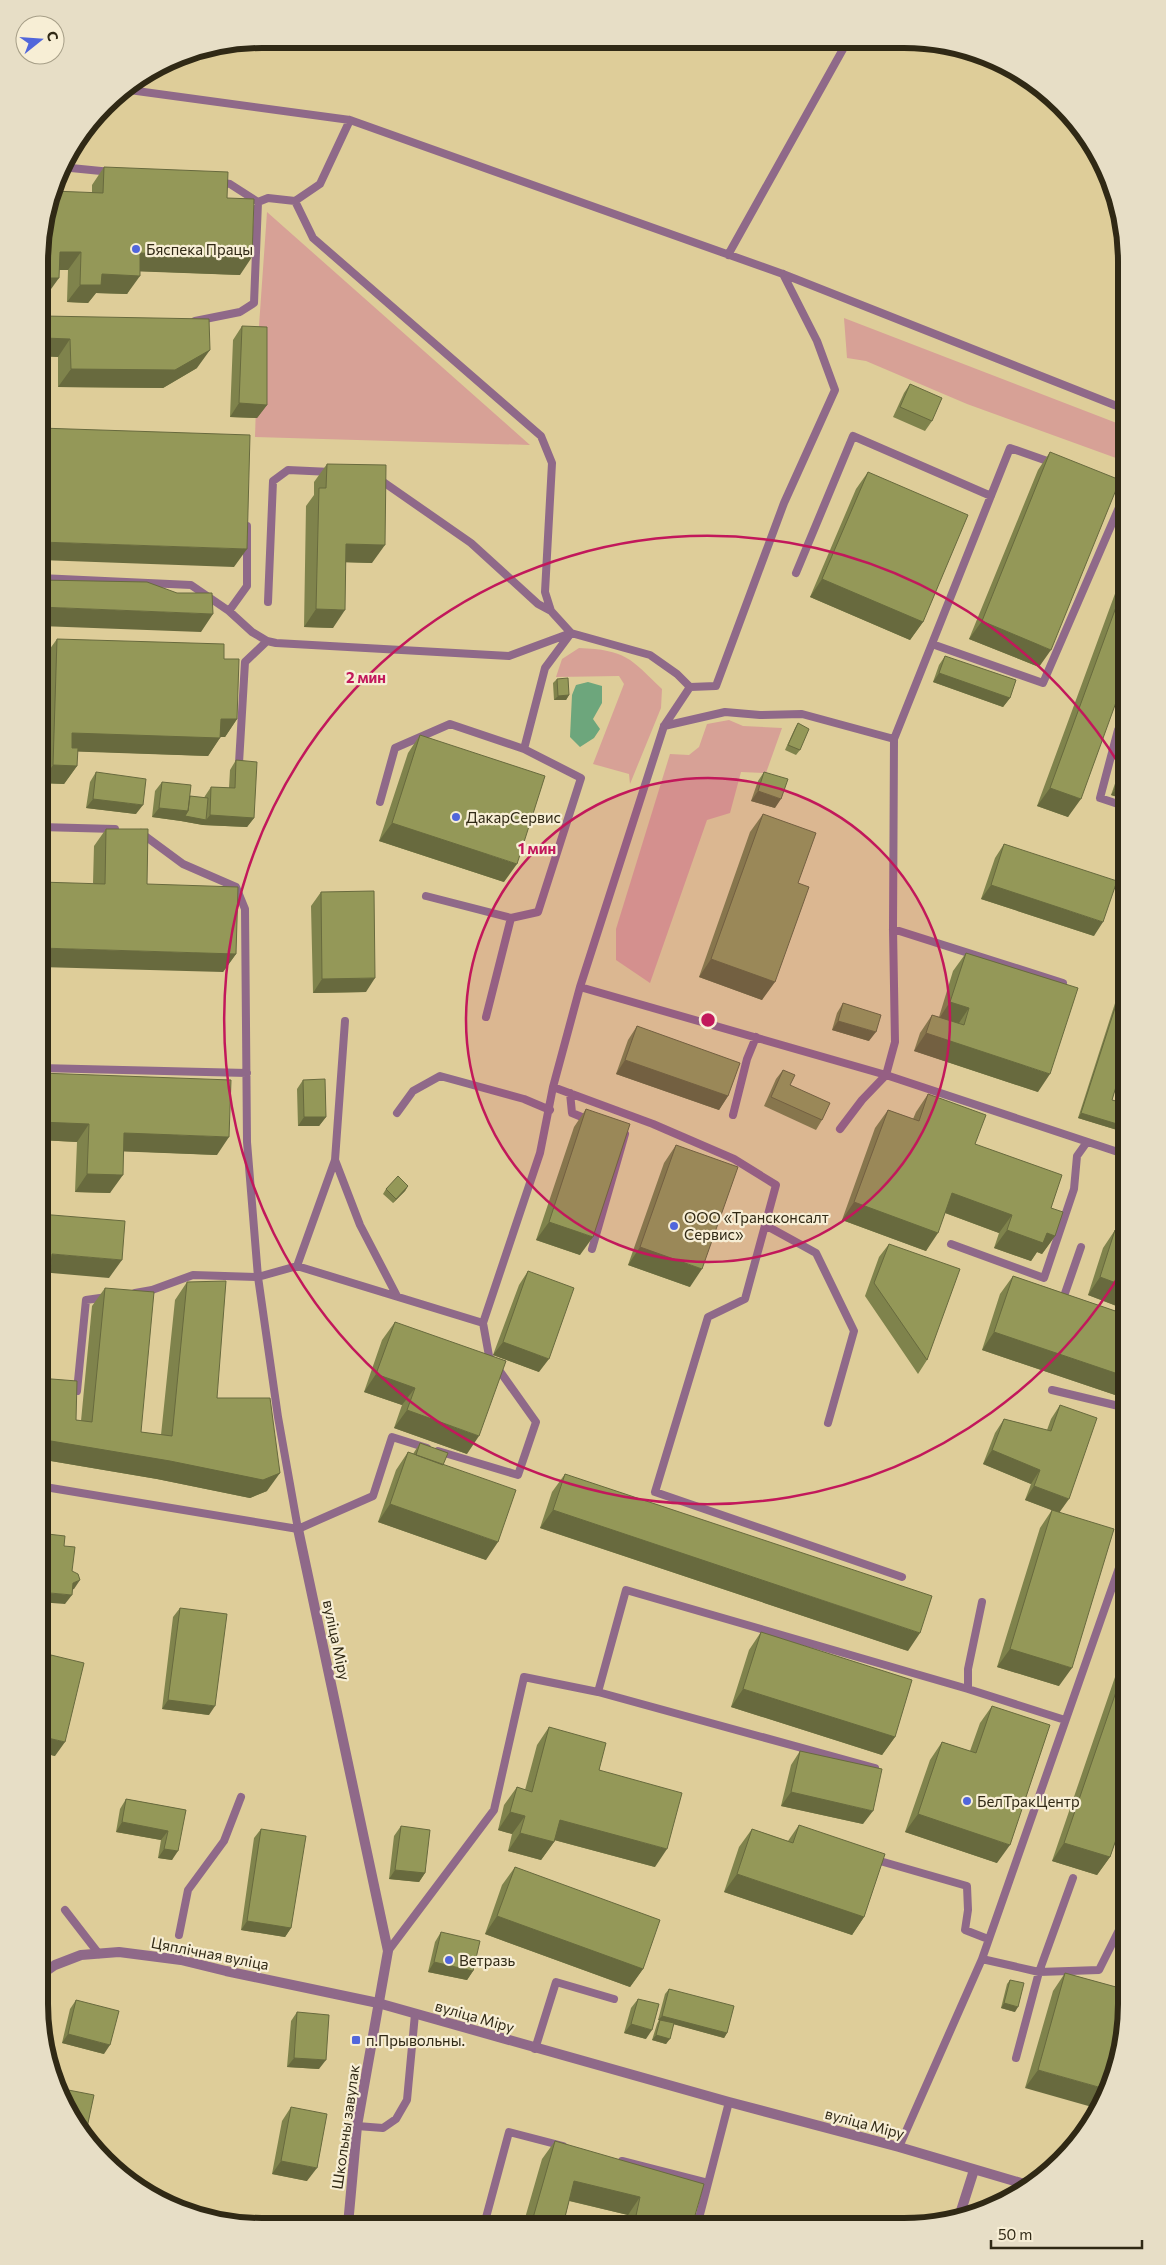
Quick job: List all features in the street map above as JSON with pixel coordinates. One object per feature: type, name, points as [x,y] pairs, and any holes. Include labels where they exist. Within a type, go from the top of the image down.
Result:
[{"type":"street","name":"вуліца Міру","points":[[298,1529],[388,1951],[378,2003],[535,2049],[899,2147],[1020,2183]]},
{"type":"street","name":"Цяплічная вуліца","points":[[48,1970],[80,1955],[119,1952],[181,1960],[378,2003]]},
{"type":"street","name":"Школьны завулак","points":[[349,2218],[357,2126],[378,2003]]},
{"type":"street","points":[[961,2210],[974,2170]]},
{"type":"lane","points":[[728,255],[844,48]]},
{"type":"lane","points":[[133,91],[350,120],[783,274],[1118,406]]},
{"type":"lane","points":[[258,202],[268,198],[295,201],[320,184],[350,120]]},
{"type":"lane","points":[[70,168],[117,172]]},
{"type":"lane","points":[[211,182],[230,184],[258,202]]},
{"type":"lane","points":[[295,201],[313,238],[541,436],[552,463],[545,592],[551,611]]},
{"type":"lane","points":[[191,322],[240,312],[254,303],[258,202]]},
{"type":"lane","points":[[372,474],[471,543],[538,604],[551,611],[571,633],[650,655],[677,674],[690,687],[716,686],[784,503],[835,390],[817,341],[783,274]]},
{"type":"lane","points":[[796,573],[853,436],[991,496]]},
{"type":"lane","points":[[840,1129],[862,1100],[886,1075],[895,1042],[893,929],[894,739],[1010,448],[1064,467]]},
{"type":"lane","points":[[268,602],[273,481],[288,470],[344,473]]},
{"type":"lane","points":[[1100,480],[1118,486]]},
{"type":"lane","points":[[932,644],[1043,683],[1118,510]]},
{"type":"lane","points":[[229,611],[247,586],[248,518]]},
{"type":"lane","points":[[48,578],[191,585],[229,611],[267,641],[509,656],[571,633]]},
{"type":"lane","points":[[524,749],[545,668],[571,633]]},
{"type":"lane","points":[[240,763],[245,662],[267,641]]},
{"type":"lane","points":[[48,1487],[298,1529],[374,1496],[392,1437],[518,1475],[536,1422],[489,1356],[483,1323],[540,1153],[550,1110],[553,1087],[580,987],[664,726],[690,687]]},
{"type":"lane","points":[[664,726],[725,712],[760,715],[802,714],[894,739]]},
{"type":"lane","points":[[380,802],[395,748],[450,724],[524,749],[581,778],[538,912],[511,918],[426,896]]},
{"type":"lane","points":[[1118,730],[1100,798],[1118,804]]},
{"type":"lane","points":[[48,827],[126,830]]},
{"type":"lane","points":[[136,830],[183,864],[236,887],[245,909],[247,1142],[258,1277],[278,1417],[298,1529]]},
{"type":"lane","points":[[486,1017],[511,918]]},
{"type":"lane","points":[[893,929],[1063,983]]},
{"type":"lane","points":[[580,987],[886,1075],[1118,1152]]},
{"type":"lane","points":[[297,1266],[335,1160],[345,1021]]},
{"type":"lane","points":[[733,1115],[747,1059],[756,1037]]},
{"type":"lane","points":[[48,1068],[247,1073]]},
{"type":"lane","points":[[397,1113],[413,1091],[440,1076],[524,1099],[550,1110]]},
{"type":"lane","points":[[553,1087],[653,1124],[734,1159],[776,1185],[745,1300],[708,1317],[655,1492],[902,1577]]},
{"type":"lane","points":[[570,1093],[572,1113],[600,1124]]},
{"type":"lane","points":[[592,1249],[627,1135],[618,1131]]},
{"type":"lane","points":[[951,1244],[1044,1278],[1074,1189],[1077,1156],[1087,1142]]},
{"type":"lane","points":[[335,1160],[360,1226],[397,1296]]},
{"type":"lane","points":[[765,1225],[816,1253],[854,1331],[828,1423]]},
{"type":"lane","points":[[1072,1302],[1063,1299],[1081,1248]]},
{"type":"lane","points":[[124,1294],[152,1290],[193,1274],[258,1277],[297,1266],[483,1323]]},
{"type":"lane","points":[[77,1391],[86,1300],[114,1296]]},
{"type":"lane","points":[[1052,1390],[1118,1406]]},
{"type":"lane","points":[[899,2147],[982,1959],[1118,1570]]},
{"type":"lane","points":[[598,1692],[626,1590],[934,1678],[1065,1720]]},
{"type":"lane","points":[[968,1689],[968,1669],[982,1602]]},
{"type":"lane","points":[[388,1951],[494,1810],[524,1677],[598,1692],[876,1768]]},
{"type":"lane","points":[[180,1935],[188,1890],[224,1841],[241,1797]]},
{"type":"lane","points":[[862,1856],[968,1886],[968,1910],[965,1930],[988,1939]]},
{"type":"lane","points":[[1016,2058],[1039,1972],[1073,1878]]},
{"type":"lane","points":[[65,1910],[99,1954]]},
{"type":"lane","points":[[982,1959],[1039,1972],[1099,1970],[1118,1932]]},
{"type":"lane","points":[[535,2049],[556,1982],[614,1999]]},
{"type":"lane","points":[[357,2126],[383,2128],[396,2119],[408,2100],[415,2014]]},
{"type":"lane","points":[[699,2218],[729,2102]]},
{"type":"lane","points":[[486,2218],[509,2132],[575,2149]]},
{"type":"lane","points":[[613,2159],[708,2183]]},
{"type":"shaded area","points":[[267,212],[530,445],[255,437],[258,340]]},
{"type":"shaded area","points":[[844,318],[1118,424],[1118,459],[967,404],[866,361],[847,358]]},
{"type":"shaded area","points":[[579,648],[607,651],[626,658],[662,689],[661,708],[630,784],[629,774],[593,764],[624,684],[619,676],[556,677],[562,659]]},
{"type":"shaded area","points":[[588,682],[602,686],[602,703],[593,719],[600,729],[594,738],[580,747],[570,737],[572,695],[576,685]]},
{"type":"shaded area","points":[[729,720],[743,726],[782,728],[766,773],[741,772],[730,813],[707,820],[650,983],[616,960],[616,929],[670,754],[689,755],[699,747],[707,724]]},
{"type":"building","points":[[104,167],[228,172],[227,198],[254,199],[252,257],[140,253],[140,276],[102,274],[101,285],[80,285],[81,252],[60,252],[59,278],[48,278],[49,234],[60,191],[103,193]]},
{"type":"building","points":[[48,316],[209,319],[210,350],[175,370],[71,369],[70,339],[48,338]]},
{"type":"building","points":[[242,326],[267,327],[267,405],[239,403]]},
{"type":"building","points":[[910,384],[942,398],[932,421],[900,407]]},
{"type":"building","points":[[48,428],[250,435],[247,549],[48,542]]},
{"type":"building","points":[[1050,452],[1118,479],[1118,485],[1051,650],[982,621]]},
{"type":"building","points":[[327,464],[386,465],[385,545],[346,544],[345,610],[316,609],[319,488],[326,488]]},
{"type":"building","points":[[868,472],[968,515],[923,622],[822,579]]},
{"type":"building","points":[[48,580],[147,582],[177,593],[212,593],[213,614],[48,607]]},
{"type":"building","points":[[1118,602],[1118,697],[1081,799],[1050,788]]},
{"type":"building","points":[[57,639],[224,644],[224,659],[239,659],[237,719],[221,719],[220,738],[72,733],[72,748],[78,748],[77,766],[53,765]]},
{"type":"building","points":[[945,656],[1016,680],[1010,698],[939,673]]},
{"type":"building","points":[[568,678],[569,695],[558,696],[557,679]]},
{"type":"building","points":[[798,723],[809,729],[800,750],[788,745]]},
{"type":"building","name":"ДакарСервис","points":[[420,735],[545,776],[517,864],[392,823]]},
{"type":"building","points":[[236,760],[257,762],[254,818],[210,815],[211,787],[235,788]]},
{"type":"building","points":[[96,772],[146,779],[143,805],[93,799]]},
{"type":"building","points":[[764,772],[788,779],[781,799],[758,791]]},
{"type":"building","points":[[1118,779],[1118,792],[1114,791]]},
{"type":"building","points":[[162,782],[191,785],[188,811],[159,808]]},
{"type":"building","points":[[190,796],[208,798],[206,820],[185,816],[188,811]]},
{"type":"building","points":[[763,814],[816,833],[798,883],[809,887],[775,982],[711,959]]},
{"type":"building","points":[[106,829],[148,829],[147,884],[238,887],[236,954],[48,948],[48,882],[105,884]]},
{"type":"building","points":[[1004,844],[1117,881],[1103,922],[991,885]]},
{"type":"building","points":[[374,891],[375,978],[322,979],[321,892]]},
{"type":"building","points":[[966,953],[1078,988],[1050,1074],[926,1033],[932,1015],[964,1025],[969,1008],[950,1002]]},
{"type":"building","points":[[1118,999],[1118,1080],[1112,1100],[1118,1102],[1118,1124],[1081,1113]]},
{"type":"building","points":[[843,1003],[881,1015],[876,1032],[838,1021]]},
{"type":"building","points":[[637,1026],[740,1063],[728,1096],[625,1060]]},
{"type":"building","points":[[783,1070],[795,1075],[790,1085],[830,1103],[822,1120],[771,1097]]},
{"type":"building","points":[[48,1073],[231,1080],[229,1137],[124,1133],[123,1175],[87,1174],[89,1124],[48,1122]]},
{"type":"building","points":[[325,1079],[326,1117],[304,1117],[303,1080]]},
{"type":"building","points":[[928,1094],[986,1115],[975,1144],[1062,1175],[1051,1208],[1063,1212],[1055,1236],[1047,1233],[1043,1243],[1007,1230],[1012,1215],[952,1193],[938,1233],[854,1202],[888,1110],[919,1121]]},
{"type":"building","points":[[586,1109],[630,1124],[593,1237],[549,1222]]},
{"type":"building","points":[[676,1145],[738,1167],[702,1269],[640,1247]]},
{"type":"building","points":[[398,1176],[408,1186],[396,1199],[386,1189]]},
{"type":"building","points":[[48,1215],[125,1221],[122,1260],[52,1254],[48,1301]]},
{"type":"building","points":[[1115,1230],[1118,1231],[1118,1284],[1100,1277]]},
{"type":"building","points":[[889,1244],[960,1269],[927,1360],[874,1283]]},
{"type":"building","points":[[528,1271],[574,1288],[549,1359],[503,1342]]},
{"type":"building","points":[[1013,1276],[1118,1312],[1118,1374],[994,1332]]},
{"type":"building","points":[[226,1281],[217,1398],[270,1398],[280,1473],[263,1480],[170,1461],[48,1441],[48,1379],[77,1381],[76,1420],[92,1422],[105,1288],[154,1292],[141,1432],[172,1436],[187,1282]]},
{"type":"building","points":[[395,1322],[506,1361],[479,1436],[407,1410],[415,1388],[376,1374]]},
{"type":"building","points":[[1060,1405],[1097,1418],[1069,1499],[1034,1486],[1040,1470],[992,1450],[1004,1419],[1051,1431]]},
{"type":"building","points":[[420,1443],[448,1453],[443,1465],[416,1455]]},
{"type":"building","points":[[408,1452],[516,1490],[498,1542],[390,1504]]},
{"type":"building","points":[[565,1474],[932,1596],[920,1633],[553,1510]]},
{"type":"building","points":[[1052,1510],[1114,1529],[1072,1668],[1010,1649]]},
{"type":"building","points":[[48,1534],[65,1536],[64,1546],[75,1547],[72,1571],[78,1574],[80,1580],[73,1583],[72,1595],[48,1593]]},
{"type":"building","points":[[180,1608],[227,1614],[215,1706],[168,1700]]},
{"type":"building","points":[[761,1632],[912,1680],[895,1737],[743,1689]]},
{"type":"building","points":[[51,1655],[84,1663],[65,1742],[48,1738],[48,1668]]},
{"type":"building","points":[[1118,1686],[1118,1834],[1110,1857],[1064,1843]]},
{"type":"building","name":"БелТракЦентр","points":[[992,1706],[1050,1725],[1010,1845],[918,1814],[942,1742],[976,1753]]},
{"type":"building","points":[[549,1727],[606,1743],[599,1770],[682,1793],[667,1849],[560,1820],[554,1842],[520,1833],[525,1816],[510,1812],[517,1787],[532,1792]]},
{"type":"building","points":[[800,1751],[882,1769],[873,1811],[791,1792]]},
{"type":"building","points":[[126,1799],[186,1810],[178,1851],[164,1849],[168,1831],[122,1822]]},
{"type":"building","points":[[799,1825],[885,1854],[864,1917],[737,1874],[752,1829],[793,1843]]},
{"type":"building","points":[[401,1826],[430,1830],[425,1873],[395,1870]]},
{"type":"building","points":[[261,1829],[306,1836],[291,1928],[247,1921]]},
{"type":"building","points":[[515,1867],[660,1920],[643,1969],[497,1916]]},
{"type":"building","points":[[441,1932],[480,1941],[473,1971],[434,1962]]},
{"type":"building","points":[[1065,1973],[1118,1988],[1117,2031],[1111,2059],[1101,2088],[1038,2070]]},
{"type":"building","points":[[1010,1980],[1024,1983],[1018,2007],[1004,2003]]},
{"type":"building","points":[[669,1989],[734,2006],[727,2033],[662,2016]]},
{"type":"building","points":[[638,1999],[659,2004],[652,2030],[631,2024]]},
{"type":"building","points":[[76,2000],[119,2011],[110,2045],[68,2034]]},
{"type":"building","points":[[297,2012],[329,2015],[326,2060],[294,2058]]},
{"type":"building","points":[[660,2020],[674,2023],[670,2039],[656,2035]]},
{"type":"building","points":[[66,2090],[94,2095],[87,2127]]},
{"type":"building","points":[[291,2107],[327,2114],[317,2168],[281,2161]]},
{"type":"building","points":[[555,2141],[704,2184],[694,2218],[636,2218],[640,2197],[574,2181],[565,2218],[533,2218]]},
{"type":"place","name":"Бяспека Працы","points":[[136,249]]},
{"type":"place","name":"ДакарСервис","points":[[456,817]]},
{"type":"place","name":"ООО «Трансконсалт Сервис»","points":[[674,1226]]},
{"type":"place","name":"БелТракЦентр","points":[[967,1801]]},
{"type":"place","name":"Ветразь","points":[[449,1960]]},
{"type":"place","name":"п.Прывольны.","points":[[356,2040]]}]
